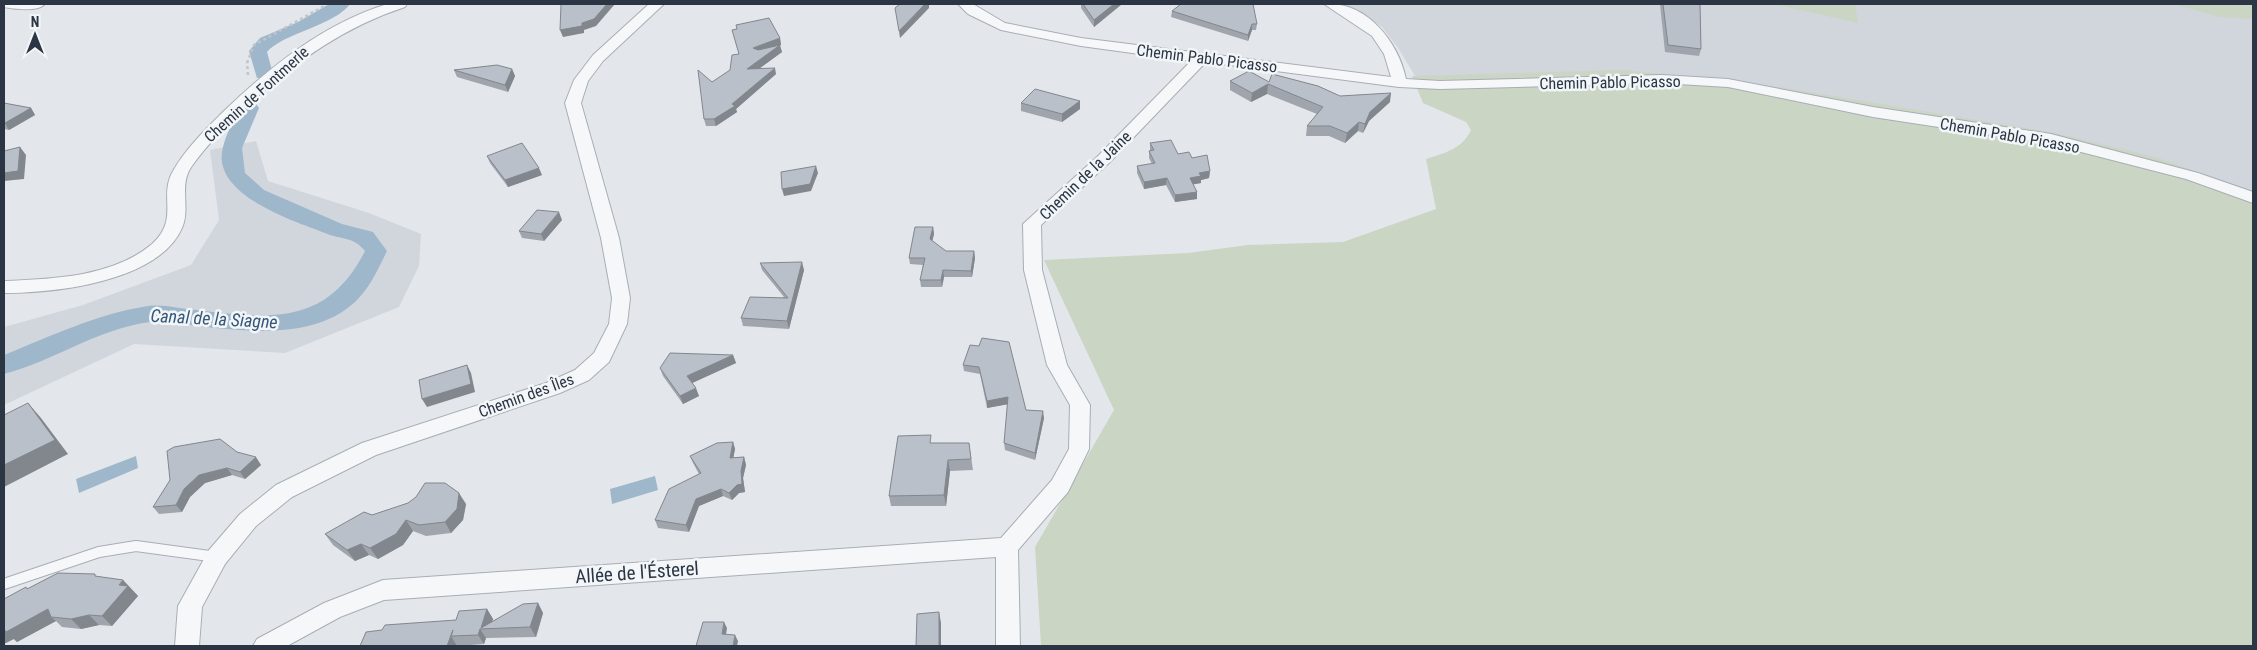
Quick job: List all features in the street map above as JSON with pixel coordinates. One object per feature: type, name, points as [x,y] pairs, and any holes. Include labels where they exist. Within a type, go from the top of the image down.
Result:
[{"type":"street","points":[[9,4],[38,4]]},
{"type":"street","name":"Chemin de Fontmerle","points":[[4,287],[36,287],[72,282],[110,272],[138,260],[158,247],[172,232],[176,218],[178,176],[193,153],[211,132],[250,95],[316,41],[360,18],[400,4]]},
{"type":"street","name":"Chemin des Îles","points":[[187,646],[190,606],[217,557],[248,520],[284,491],[369,449],[553,388],[582,375],[602,356],[618,324],[621,298],[610,238],[573,103],[581,80],[598,58],[657,4]]},
{"type":"street","name":"Chemin Pablo Picasso","points":[[965,4],[973,11],[1001,26],[1081,42],[1399,83],[1440,86],[1662,79],[1728,83],[1873,112],[2051,139],[2192,176],[2253,198]]},
{"type":"street","points":[[1331,4],[1361,18],[1379,33],[1397,64],[1399,83]]},
{"type":"street","name":"Chemin de la Jaine","points":[[1007,547],[1060,486],[1079,449],[1080,405],[1055,356],[1033,270],[1032,224],[1104,158],[1203,57]]},
{"type":"street","points":[[1007,547],[1008,646]]},
{"type":"street","name":"Allée de l'Ésterel","points":[[272,644],[332,610],[383,590],[1007,547]]},
{"type":"lane","points":[[4,584],[99,552],[136,546],[217,557]]},
{"type":"path","points":[[250,95],[246,64],[249,52],[260,40],[298,22],[328,4]]},
{"type":"shaded area","points":[[1344,4],[2253,4],[2253,198],[1420,84],[1398,48],[1382,27]]},
{"type":"shaded area","points":[[256,141],[268,181],[369,213],[421,234],[419,266],[399,307],[285,353],[134,344],[4,405],[4,327],[83,305],[191,265],[219,220],[210,150]]},
{"type":"green space","points":[[1774,4],[1855,4],[1858,23]]},
{"type":"green space","points":[[2174,4],[2253,4],[2253,19],[2219,17]]},
{"type":"green space","points":[[1626,70],[1786,88],[2055,133],[2155,157],[2253,191],[2253,646],[1041,646],[1035,547],[1114,410],[1044,260],[1188,253],[1248,245],[1343,242],[1436,209],[1426,159],[1458,146],[1471,130],[1466,122],[1423,103],[1412,76]]},
{"type":"water","points":[[136,456],[138,468],[79,493],[76,479]]},
{"type":"water","points":[[655,476],[658,490],[612,504],[610,489]]},
{"type":"building","points":[[561,4],[607,4],[594,19],[582,23],[582,26],[560,30]]},
{"type":"building","points":[[900,4],[925,4],[899,31],[895,8]]},
{"type":"building","points":[[1083,4],[1114,4],[1094,20]]},
{"type":"building","points":[[1181,4],[1253,4],[1257,24],[1252,24],[1248,35],[1172,11]]},
{"type":"building","points":[[1663,4],[1700,4],[1701,49],[1668,45]]},
{"type":"building","points":[[769,18],[780,38],[753,48],[758,50],[780,45],[747,69],[775,68],[732,104],[735,106],[714,119],[704,119],[698,70],[712,82],[730,70],[732,55],[739,54],[732,30],[737,29],[736,25]]},
{"type":"building","points":[[497,65],[512,69],[505,85],[454,70]]},
{"type":"building","points":[[1249,71],[1269,82],[1272,74],[1318,86],[1340,96],[1391,93],[1370,112],[1365,124],[1359,122],[1347,133],[1330,126],[1307,126],[1323,107],[1268,84],[1252,93],[1230,81]]},
{"type":"building","points":[[1035,89],[1080,101],[1062,114],[1021,103]]},
{"type":"building","points":[[4,103],[31,108],[4,123]]},
{"type":"building","points":[[1171,140],[1178,154],[1189,152],[1192,158],[1207,155],[1210,171],[1199,173],[1201,176],[1190,178],[1197,192],[1175,195],[1167,178],[1144,182],[1137,166],[1155,163],[1149,151],[1154,150],[1150,143]]},
{"type":"building","points":[[522,143],[539,168],[505,180],[487,156]]},
{"type":"building","points":[[20,147],[18,171],[4,173],[4,151]]},
{"type":"building","points":[[816,166],[810,184],[782,189],[781,172]]},
{"type":"building","points":[[537,210],[559,212],[541,234],[519,231]]},
{"type":"building","points":[[915,227],[933,227],[930,239],[946,251],[974,251],[971,271],[943,270],[941,280],[920,280],[925,258],[909,258]]},
{"type":"building","points":[[802,262],[787,321],[741,318],[750,297],[788,298],[760,263]]},
{"type":"building","points":[[982,338],[1009,342],[1026,410],[1043,411],[1035,453],[1004,443],[1008,397],[987,401],[979,367],[963,365],[970,345],[979,346]]},
{"type":"building","points":[[670,353],[733,355],[687,376],[696,388],[680,396],[660,368]]},
{"type":"building","points":[[467,365],[471,384],[422,399],[419,380]]},
{"type":"building","points":[[28,403],[55,440],[4,465],[4,415]]},
{"type":"building","points":[[931,435],[930,443],[969,443],[971,459],[948,460],[944,495],[889,496],[898,436]]},
{"type":"building","points":[[220,439],[237,452],[256,457],[240,472],[227,468],[199,475],[184,489],[176,505],[153,507],[170,480],[167,451],[174,447]]},
{"type":"building","points":[[733,442],[730,458],[744,457],[741,471],[742,484],[737,485],[729,493],[721,489],[696,499],[686,525],[655,520],[669,489],[701,473],[690,456],[717,443]]},
{"type":"building","points":[[425,483],[445,483],[459,493],[457,509],[445,522],[419,525],[406,520],[396,534],[370,548],[361,544],[347,550],[325,534],[364,512],[372,515],[408,503],[416,497]]},
{"type":"building","points":[[58,573],[95,574],[95,576],[123,580],[119,585],[128,586],[102,616],[89,615],[71,619],[51,617],[48,609],[6,632],[4,629],[4,599]]},
{"type":"building","points":[[538,603],[530,627],[480,629],[478,635],[451,636],[453,630],[447,646],[360,646],[366,632],[382,630],[385,625],[456,620],[459,611],[487,609],[481,628],[523,604]]},
{"type":"building","points":[[939,612],[939,646],[916,646],[917,614]]},
{"type":"building","points":[[703,622],[724,622],[722,634],[735,635],[733,646],[696,646]]},
{"type":"waterway","name":"Canal de la Siagne","points":[[264,74],[258,51],[266,42],[304,26],[341,4]]},
{"type":"waterway","name":"Canal de la Siagne","points":[[4,365],[94,328],[131,317],[163,314],[230,322],[281,322],[305,318],[327,310],[347,296],[363,277],[376,251],[365,237],[334,229],[257,195],[235,175],[232,148],[249,108]]}]
